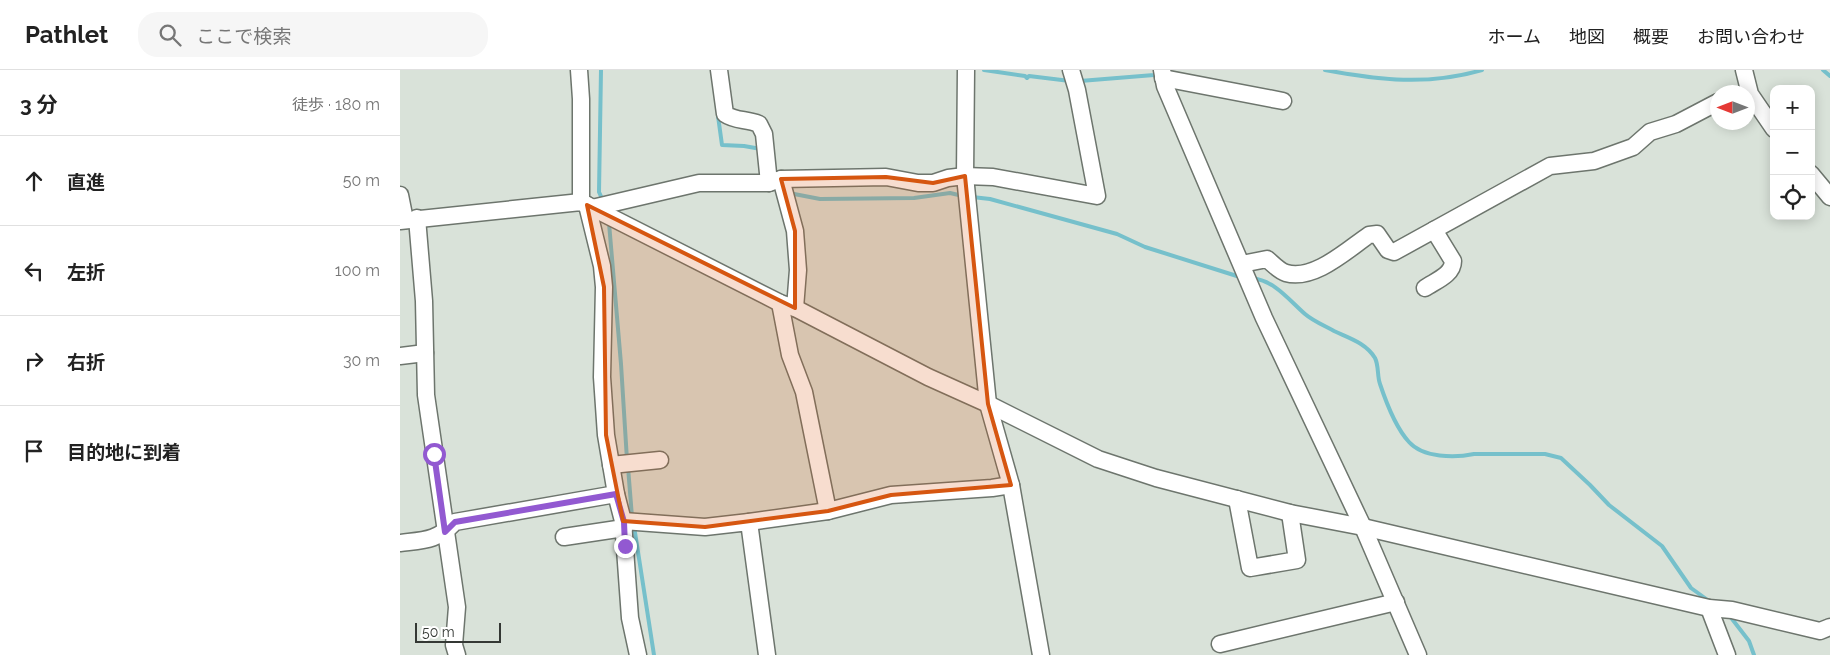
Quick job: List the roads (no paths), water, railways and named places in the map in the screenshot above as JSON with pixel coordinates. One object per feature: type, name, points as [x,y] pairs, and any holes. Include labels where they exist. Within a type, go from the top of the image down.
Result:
[{"type":"street","points":[[579,70],[587,205],[602,266],[602,377],[606,435],[616,494],[624,525],[630,618],[638,655]]},
{"type":"street","points":[[719,70],[724,114],[732,119],[748,120],[759,124],[764,134],[775,181],[795,231],[798,270],[787,305],[790,355],[804,392],[828,511]]},
{"type":"street","points":[[966,70],[965,176],[988,404],[1011,485],[1041,655]]},
{"type":"street","points":[[407,220],[587,205],[699,183],[886,176],[918,183],[933,183],[948,178],[965,176],[993,177],[1097,196],[1077,90],[1070,70]]},
{"type":"street","points":[[1744,70],[1750,94],[1770,123]]},
{"type":"street","points":[[1283,101],[1163,74],[1165,86],[1264,318],[1364,527],[1418,655]]},
{"type":"street","points":[[1242,264],[1267,259],[1284,273],[1300,274],[1318,269],[1369,235],[1377,234],[1388,250],[1394,252],[1550,166],[1594,161],[1633,147],[1650,132],[1676,124],[1710,106]]},
{"type":"street","points":[[1812,175],[1830,197]]},
{"type":"street","points":[[400,195],[424,301],[426,395],[457,607],[454,645],[458,655]]},
{"type":"street","points":[[587,205],[928,377],[988,404],[1098,459],[1156,478],[1290,513],[1364,527],[1709,608],[1732,610],[1820,631],[1830,627]]},
{"type":"street","points":[[1425,288],[1449,272],[1453,267],[1453,261],[1434,230]]},
{"type":"street","points":[[400,356],[425,353]]},
{"type":"street","points":[[611,464],[660,460]]},
{"type":"street","points":[[564,537],[624,525],[705,527],[749,522],[828,511],[891,495],[1011,485]]},
{"type":"street","points":[[400,543],[430,540],[445,532],[455,522],[616,494]]},
{"type":"street","points":[[1237,499],[1250,568],[1297,560],[1290,513]]},
{"type":"street","points":[[749,522],[767,655]]},
{"type":"street","points":[[1220,644],[1396,602]]},
{"type":"street","points":[[1709,608],[1727,655]]},
{"type":"waterway","points":[[601,70],[599,192],[603,201]]},
{"type":"waterway","points":[[984,70],[1025,76],[1027,78],[1029,76],[1070,81]]},
{"type":"waterway","points":[[1325,70],[1384,79],[1404,80],[1442,78],[1482,70]]},
{"type":"waterway","points":[[1823,70],[1830,76]]},
{"type":"waterway","points":[[1080,81],[1154,75],[1159,72]]},
{"type":"waterway","points":[[718,116],[722,145],[761,149]]},
{"type":"waterway","points":[[789,193],[820,199],[914,198],[950,193],[963,196]]},
{"type":"waterway","points":[[972,197],[990,199],[1117,234],[1145,247],[1240,277]]},
{"type":"waterway","points":[[609,223],[627,460]]},
{"type":"waterway","points":[[1252,278],[1268,283],[1312,319],[1367,348],[1375,358],[1379,381],[1392,414],[1404,436],[1415,447],[1440,456],[1545,454],[1561,458],[1609,505],[1662,546],[1691,588],[1709,601]]},
{"type":"waterway","points":[[628,467],[632,517]]},
{"type":"waterway","points":[[634,526],[654,655]]},
{"type":"waterway","points":[[1729,615],[1749,641],[1754,655]]}]
